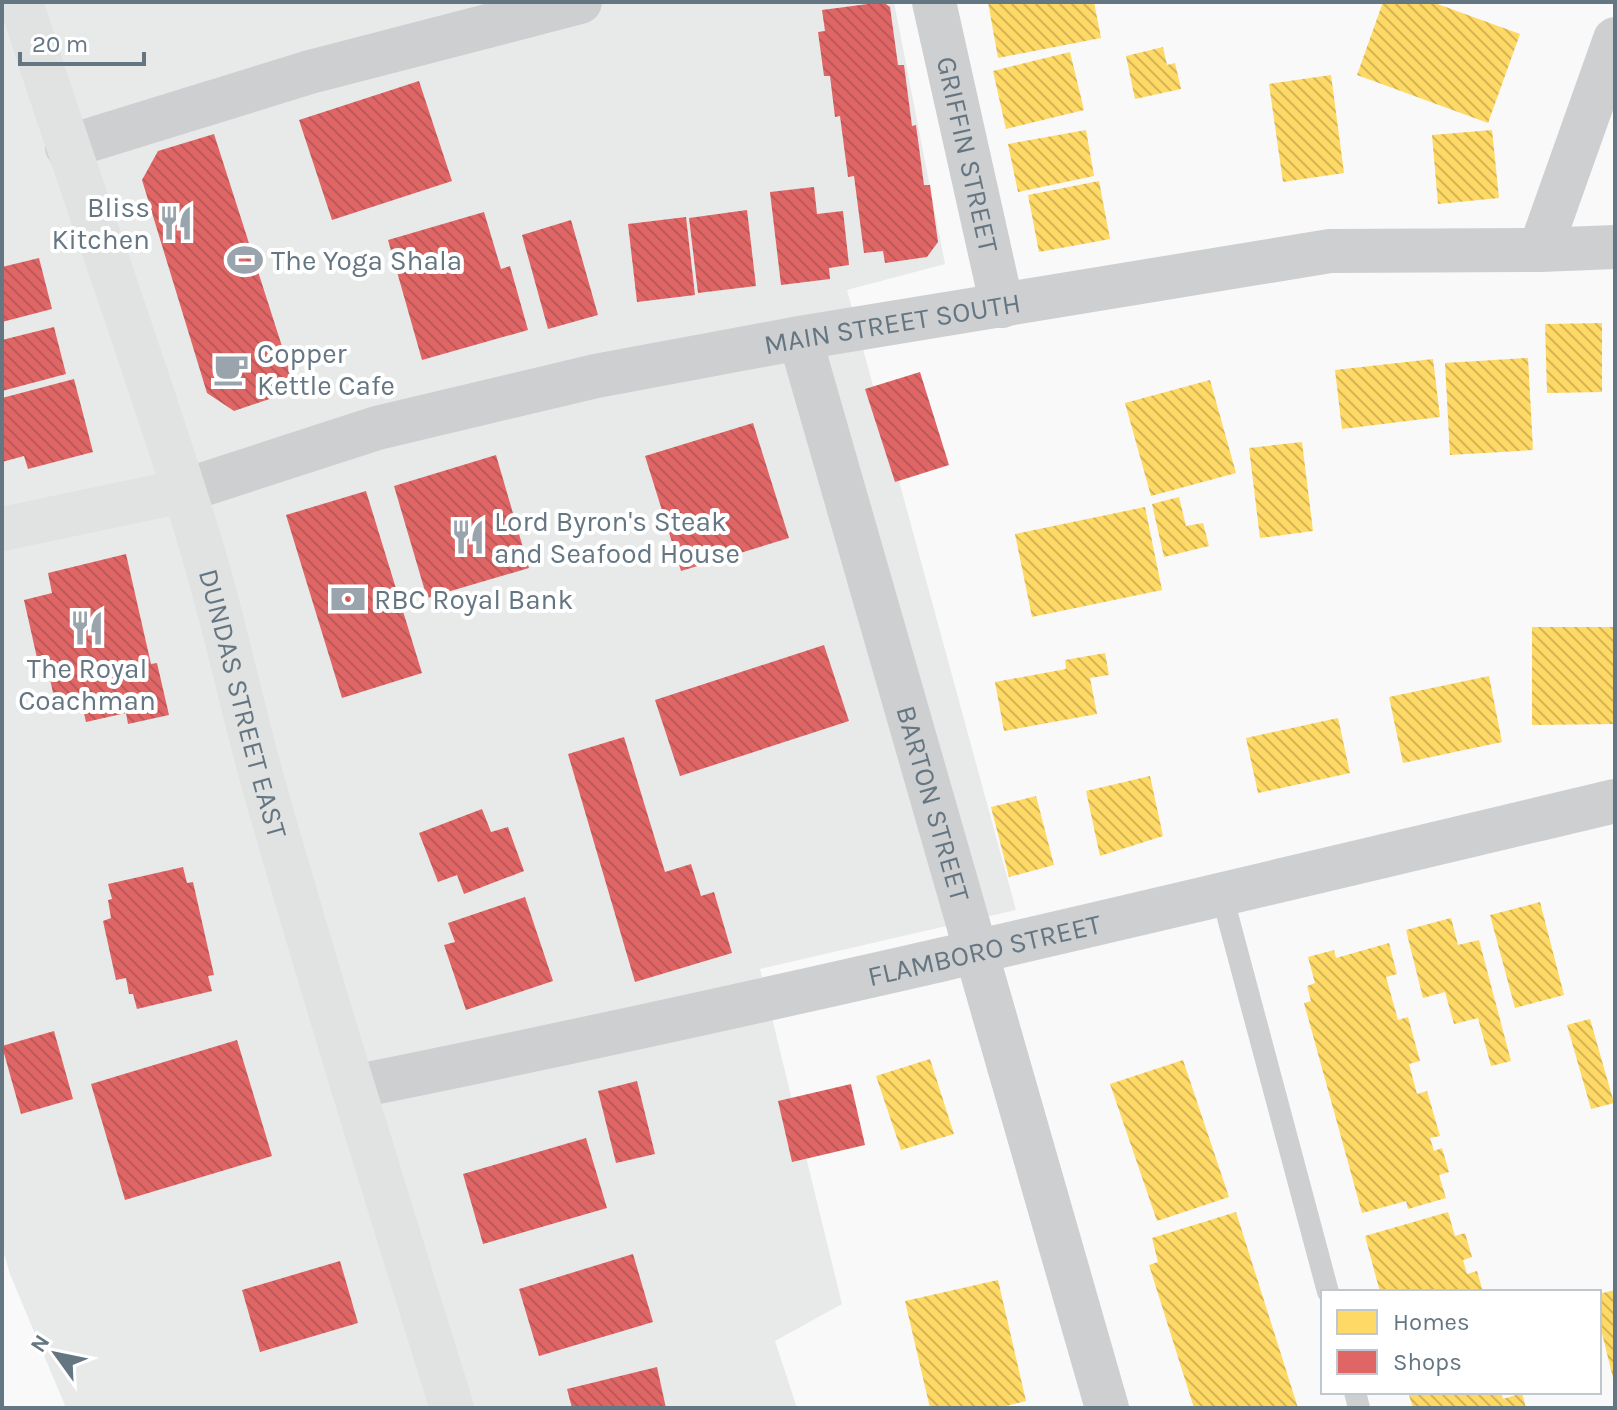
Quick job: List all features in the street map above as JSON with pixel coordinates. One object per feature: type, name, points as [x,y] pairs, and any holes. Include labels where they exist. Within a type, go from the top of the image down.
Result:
[{"type":"main road","name":"DUNDAS STREET EAST","points":[[21,2],[67,147],[170,443],[201,544],[267,798],[452,1408]]},
{"type":"main road","points":[[2,529],[183,491]]},
{"type":"street","points":[[67,147],[310,72],[580,2]]},
{"type":"street","name":"GRIFFIN STREET","points":[[934,2],[1002,306]]},
{"type":"street","points":[[1540,250],[1615,39]]},
{"type":"street","name":"MAIN STREET SOUTH","points":[[183,491],[377,428],[596,376],[800,338],[1330,251],[1615,247]]},
{"type":"street","name":"BARTON STREET","points":[[800,338],[1107,1408]]},
{"type":"street","name":"FLAMBORO STREET","points":[[353,1087],[976,953],[1615,801]]},
{"type":"lane","points":[[1222,895],[1327,1290]]},
{"type":"shaded area","points":[[2,2],[894,2],[945,264],[847,290],[1016,910],[760,969],[842,1304],[775,1341],[797,1408],[66,1408],[10,1274],[2,1247]]},
{"type":"building: Homes","points":[[988,2],[1094,2],[1101,38],[998,58]]},
{"type":"building: Homes","points":[[1383,2],[1432,2],[1520,34],[1488,123],[1357,75]]},
{"type":"building: Homes","points":[[1163,47],[1167,65],[1175,63],[1181,89],[1135,99],[1126,56]]},
{"type":"building: Homes","points":[[1070,52],[1084,110],[1006,129],[993,71]]},
{"type":"building: Homes","points":[[1331,75],[1344,173],[1283,182],[1269,84]]},
{"type":"building: Homes","points":[[1086,130],[1094,176],[1018,192],[1008,144]]},
{"type":"building: Homes","points":[[1492,130],[1499,198],[1438,204],[1432,135]]},
{"type":"building: Homes","points":[[1099,181],[1110,239],[1039,252],[1028,195]]},
{"type":"building: Homes","points":[[1602,323],[1602,392],[1547,393],[1545,324]]},
{"type":"building: Homes","points":[[1528,358],[1533,450],[1450,455],[1445,363]]},
{"type":"building: Homes","points":[[1433,359],[1440,417],[1342,429],[1335,370]]},
{"type":"building: Homes","points":[[1210,380],[1236,473],[1151,496],[1125,403]]},
{"type":"building: Homes","points":[[1302,442],[1313,531],[1260,538],[1249,448]]},
{"type":"building: Homes","points":[[1179,497],[1186,526],[1203,523],[1209,546],[1164,557],[1152,504]]},
{"type":"building: Homes","points":[[1145,507],[1162,590],[1032,617],[1015,534]]},
{"type":"building: Homes","points":[[1532,627],[1615,627],[1615,724],[1532,725]]},
{"type":"building: Homes","points":[[1105,653],[1109,675],[1090,678],[1097,714],[1004,731],[995,682],[1066,669],[1065,660]]},
{"type":"building: Homes","points":[[1489,676],[1502,742],[1403,763],[1389,697]]},
{"type":"building: Homes","points":[[1338,718],[1350,773],[1258,793],[1246,738]]},
{"type":"building: Homes","points":[[1150,776],[1163,836],[1100,856],[1086,791]]},
{"type":"building: Homes","points":[[1036,796],[1054,865],[1009,877],[991,807]]},
{"type":"building: Homes","points":[[1540,902],[1564,995],[1515,1008],[1490,915]]},
{"type":"building: Homes","points":[[1451,918],[1458,945],[1479,940],[1511,1061],[1491,1066],[1478,1018],[1454,1024],[1445,992],[1423,998],[1406,930]]},
{"type":"building: Homes","points":[[1389,943],[1397,974],[1386,977],[1398,1020],[1408,1017],[1420,1061],[1409,1064],[1417,1094],[1427,1091],[1440,1136],[1430,1138],[1434,1151],[1442,1148],[1449,1172],[1439,1175],[1446,1198],[1408,1209],[1406,1201],[1362,1213],[1304,1003],[1311,1001],[1307,986],[1315,983],[1308,957],[1334,950],[1336,958]]},
{"type":"building: Homes","points":[[1590,1019],[1614,1103],[1591,1109],[1567,1025]]},
{"type":"building: Homes","points":[[930,1059],[954,1134],[901,1150],[876,1076]]},
{"type":"building: Homes","points":[[1183,1060],[1229,1197],[1157,1221],[1110,1084]]},
{"type":"building: Homes","points":[[1236,1212],[1298,1408],[1194,1408],[1149,1265],[1158,1262],[1152,1238]]},
{"type":"building: Homes","points":[[1448,1212],[1455,1236],[1465,1233],[1472,1257],[1463,1260],[1467,1274],[1477,1271],[1482,1290],[1379,1290],[1365,1236]]},
{"type":"building: Homes","points":[[998,1280],[1026,1401],[998,1408],[930,1408],[905,1301]]},
{"type":"building: Homes","points":[[1615,1290],[1615,1382],[1601,1329],[1601,1294]]},
{"type":"building: Homes","points":[[1409,1394],[1502,1394],[1503,1399],[1522,1394],[1526,1408],[1413,1408]]},
{"type":"building: Shops","points":[[883,2],[890,7],[898,65],[904,65],[912,126],[916,125],[924,185],[930,185],[938,242],[927,257],[885,263],[883,251],[864,253],[854,176],[848,177],[840,116],[835,117],[830,76],[824,76],[818,32],[825,31],[822,10]]},
{"type":"building: Shops","points":[[419,81],[452,181],[332,220],[299,120]]},
{"type":"building: Shops","points":[[214,134],[296,390],[234,411],[207,393],[142,180],[158,151]]},
{"type":"building: Shops","points":[[814,187],[817,214],[843,211],[849,265],[829,268],[830,279],[781,285],[770,192]]},
{"type":"building: Shops","points":[[747,210],[756,286],[698,293],[689,218]]},
{"type":"building: Shops","points":[[484,212],[501,269],[510,266],[528,330],[422,360],[388,240]]},
{"type":"building: Shops","points":[[686,217],[695,295],[637,302],[628,224]]},
{"type":"building: Shops","points":[[571,220],[598,315],[548,329],[522,235]]},
{"type":"building: Shops","points":[[39,258],[52,309],[2,322],[2,267]]},
{"type":"building: Shops","points":[[54,327],[66,374],[2,391],[2,340]]},
{"type":"building: Shops","points":[[920,372],[949,465],[895,482],[865,389]]},
{"type":"building: Shops","points":[[74,379],[93,452],[28,469],[24,456],[2,462],[2,398]]},
{"type":"building: Shops","points":[[753,423],[789,538],[681,571],[645,456]]},
{"type":"building: Shops","points":[[496,455],[529,568],[427,598],[394,486]]},
{"type":"building: Shops","points":[[366,491],[422,673],[342,698],[286,515]]},
{"type":"building: Shops","name":"The Royal Coachman","points":[[126,554],[151,664],[157,663],[169,715],[128,724],[126,713],[86,722],[81,700],[56,706],[45,657],[37,658],[24,600],[52,593],[48,573]]},
{"type":"building: Shops","points":[[824,645],[849,721],[680,776],[655,700]]},
{"type":"building: Shops","points":[[624,737],[665,872],[691,864],[701,896],[714,892],[732,953],[635,982],[568,754]]},
{"type":"building: Shops","points":[[482,809],[491,832],[508,827],[524,871],[464,894],[457,875],[438,882],[419,833]]},
{"type":"building: Shops","points":[[183,867],[187,883],[193,882],[214,975],[208,976],[212,991],[137,1009],[133,994],[129,994],[126,978],[116,980],[103,921],[111,918],[108,900],[112,899],[108,884]]},
{"type":"building: Shops","points":[[525,897],[553,981],[466,1010],[444,945],[455,942],[448,923]]},
{"type":"building: Shops","points":[[54,1031],[73,1099],[21,1114],[2,1046]]},
{"type":"building: Shops","points":[[237,1040],[272,1156],[125,1200],[91,1084]]},
{"type":"building: Shops","points":[[637,1081],[655,1154],[616,1163],[598,1091]]},
{"type":"building: Shops","points":[[851,1084],[865,1145],[792,1162],[778,1101]]},
{"type":"building: Shops","points":[[586,1138],[607,1208],[483,1244],[463,1174]]},
{"type":"building: Shops","points":[[633,1254],[653,1322],[539,1356],[519,1289]]},
{"type":"building: Shops","points":[[340,1261],[358,1323],[260,1352],[242,1290]]},
{"type":"building: Shops","points":[[657,1367],[666,1408],[572,1408],[567,1389]]},
{"type":"place","name":"Bliss Kitchen","points":[[176,223]]},
{"type":"place","name":"The Yoga Shala","points":[[245,260]]},
{"type":"place","name":"Copper Kettle Cafe","points":[[231,369]]},
{"type":"place","name":"Lord Byron's Steak and Seafood House","points":[[468,537]]},
{"type":"place","name":"RBC Royal Bank","points":[[348,599]]},
{"type":"place","name":"The Royal Coachman","points":[[87,628]]}]
